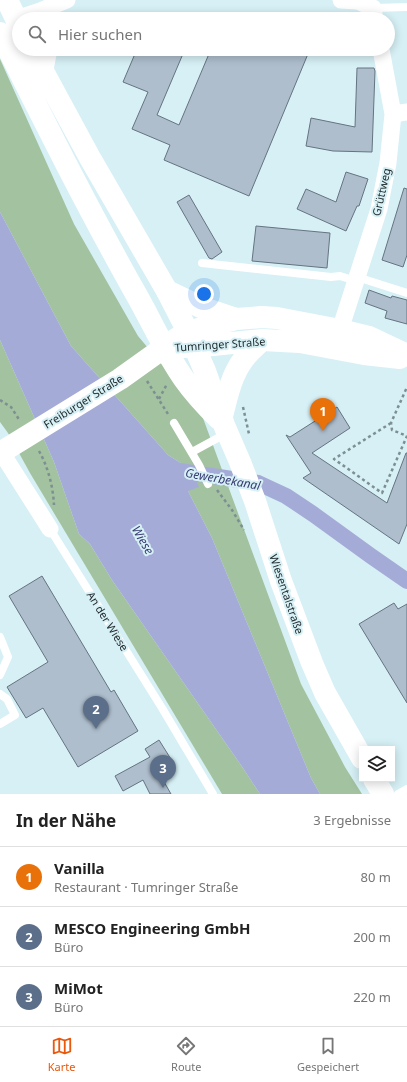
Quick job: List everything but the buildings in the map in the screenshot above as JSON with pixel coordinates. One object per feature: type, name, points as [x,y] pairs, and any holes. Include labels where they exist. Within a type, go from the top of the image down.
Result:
[{"type":"main road","points":[[0,33],[58,149],[116,259],[165,347],[184,378],[201,400],[224,424]]},
{"type":"main road","name":"Wiesentalstraße","points":[[34,56],[90,158],[167,291],[191,340],[205,371],[224,424],[255,501],[281,581],[312,663],[326,693],[359,753]]},
{"type":"main road","points":[[167,291],[203,308],[236,319]]},
{"type":"main road","name":"Tumringer Straße","points":[[191,340],[212,325],[236,319],[262,317],[277,318],[336,339],[364,354],[407,359]]},
{"type":"main road","name":"Tumringer Straße","points":[[165,347],[191,340],[232,342],[262,340],[300,342],[369,337],[407,354]]},
{"type":"main road","points":[[224,424],[231,383],[242,361],[262,340]]},
{"type":"main road","name":"Freiburger Straße","points":[[3,450],[120,379],[165,347]]},
{"type":"main road","points":[[376,782],[383,794]]},
{"type":"street","points":[[10,12],[40,11],[66,0]]},
{"type":"street","points":[[61,12],[66,0]]},
{"type":"street","points":[[341,0],[358,1],[372,12]]},
{"type":"street","points":[[44,75],[48,56]]},
{"type":"street","name":"Grüttweg","points":[[336,339],[379,208],[400,113],[383,56]]},
{"type":"street","name":"An der Wiese","points":[[3,450],[50,530]]},
{"type":"lane","points":[[383,12],[407,7]]},
{"type":"lane","points":[[202,263],[330,277],[340,276],[407,293]]},
{"type":"lane","points":[[174,423],[192,452],[208,484]]},
{"type":"lane","points":[[192,452],[224,424]]},
{"type":"lane","name":"An der Wiese","points":[[50,530],[162,708],[214,794]]},
{"type":"lane","points":[[0,637],[8,657],[0,675]]},
{"type":"lane","points":[[0,694],[7,699],[15,715],[0,724]]},
{"type":"lane","points":[[398,794],[407,789]]},
{"type":"path","points":[[142,382],[152,379]]},
{"type":"path","points":[[147,380],[174,423]]},
{"type":"path","points":[[159,399],[168,381]]},
{"type":"path","points":[[391,423],[334,459],[382,494],[406,436],[392,430],[391,423],[407,387]]},
{"type":"path","points":[[0,400],[11,407],[23,427]]},
{"type":"path","points":[[242,401],[250,437]]},
{"type":"path","points":[[36,446],[49,471],[54,495],[53,525],[50,530]]},
{"type":"path","points":[[208,484],[215,488],[232,510]]},
{"type":"green space","points":[[0,59],[74,224],[138,336],[200,410],[301,684],[345,767],[362,794],[320,794],[311,778],[212,538],[188,491],[184,465],[168,455],[71,346],[0,212]]},
{"type":"green space","points":[[0,340],[54,462],[79,534],[90,544],[112,580],[260,794],[222,794],[30,473],[8,433],[0,422]]},
{"type":"water","name":"Wiese","points":[[0,212],[71,346],[168,455],[184,465],[190,465],[199,487],[188,491],[212,538],[311,778],[320,794],[260,794],[112,580],[90,544],[79,534],[54,462],[0,340]]},
{"type":"waterway","name":"Gewerbekanal","points":[[173,470],[258,483],[286,496],[407,581]]},
{"type":"place","name":"Vanilla","points":[[323,431]]},
{"type":"place","name":"MESCO Engineering GmbH","points":[[96,729]]},
{"type":"place","name":"MiMot","points":[[163,788]]}]
